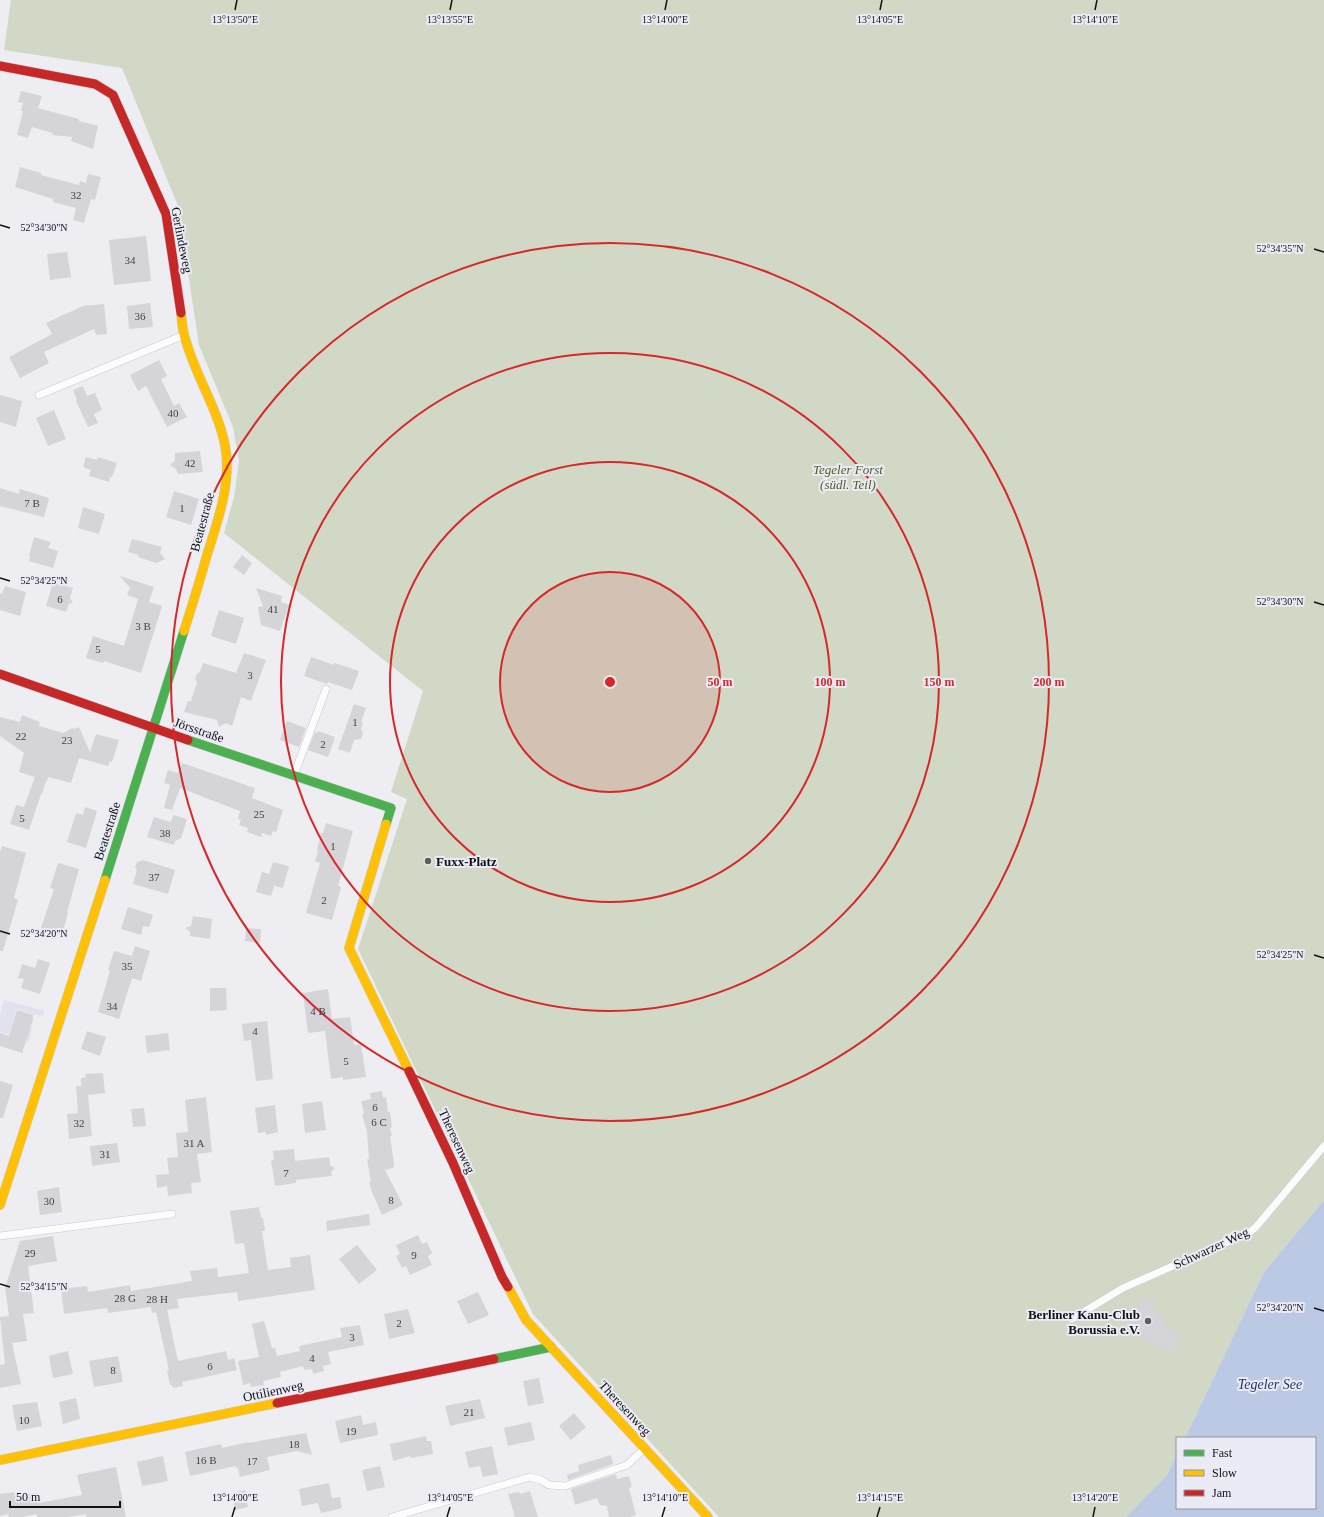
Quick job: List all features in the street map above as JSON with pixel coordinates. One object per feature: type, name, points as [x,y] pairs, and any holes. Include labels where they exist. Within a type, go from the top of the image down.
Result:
[{"type":"street","name":"Gerlindeweg","points":[[0,66],[95,84],[113,95],[166,214],[184,334],[189,351],[222,432],[227,462]]},
{"type":"street","name":"Beatestraße","points":[[0,1205],[154,728],[216,527],[224,496],[227,462]]},
{"type":"street","name":"Jörsstraße","points":[[0,674],[391,808]]},
{"type":"street","name":"Theresenweg","points":[[391,808],[349,948],[453,1163],[502,1277],[526,1320],[708,1517]]},
{"type":"street","name":"Ottilienweg","points":[[0,1460],[551,1347]]},
{"type":"lane","points":[[39,395],[184,334]]},
{"type":"lane","points":[[294,775],[326,689]]},
{"type":"lane","name":"Schwarzer Weg","points":[[1072,1319],[1123,1288],[1250,1232],[1256,1227],[1324,1146]]},
{"type":"lane","points":[[0,1236],[172,1214]]},
{"type":"lane","name":"Theresenweg","points":[[392,1517],[530,1477],[541,1480],[549,1485],[557,1487],[565,1486],[627,1466],[645,1448]]},
{"type":"shaded area","points":[[4,1000],[44,1011],[43,1017],[16,1009],[13,1022],[32,1028],[29,1041],[0,1032],[0,1015]]},
{"type":"green space","name":"Tegeler Forst (südl. Teil)","points":[[11,0],[1324,0],[1324,1200],[1264,1272],[1185,1437],[1176,1437],[1176,1456],[1167,1475],[1126,1517],[719,1517],[533,1314],[358,949],[407,799],[391,792],[423,691],[224,533],[234,497],[239,461],[233,427],[199,345],[178,206],[122,68],[4,50]]},
{"type":"water","name":"Tegeler See","points":[[1324,1200],[1324,1517],[1126,1517],[1167,1475],[1176,1456],[1176,1509],[1316,1509],[1316,1437],[1185,1437],[1264,1272]]},
{"type":"building","points":[[21,91],[42,96],[38,108],[79,119],[79,121],[98,126],[93,149],[71,141],[72,137],[52,135],[53,133],[32,127],[28,138],[17,135],[23,111],[21,111],[23,103],[18,102]]},
{"type":"building","points":[[20,167],[41,173],[41,175],[79,185],[80,181],[86,183],[88,174],[101,177],[95,200],[91,199],[84,223],[73,220],[76,208],[53,202],[53,199],[15,187]]},
{"type":"building","points":[[146,236],[151,281],[114,285],[109,240]]},
{"type":"building","points":[[67,252],[71,277],[50,280],[47,254]]},
{"type":"building","points":[[150,303],[153,327],[129,329],[127,306]]},
{"type":"building","points":[[104,304],[107,334],[96,335],[94,329],[44,352],[49,363],[20,378],[9,357],[52,334],[46,323],[83,306]]},
{"type":"building","points":[[159,360],[167,376],[161,379],[174,406],[179,403],[187,417],[167,427],[146,386],[138,391],[130,375]]},
{"type":"building","points":[[83,386],[87,396],[95,393],[102,410],[94,414],[98,423],[88,427],[76,401],[77,400],[73,390]]},
{"type":"building","points":[[0,395],[22,401],[16,427],[0,422]]},
{"type":"building","points":[[54,410],[66,439],[48,446],[36,418]]},
{"type":"building","points":[[200,451],[203,472],[178,474],[176,469],[170,465],[175,461],[175,453]]},
{"type":"building","points":[[86,457],[97,460],[98,457],[117,463],[109,482],[89,476],[91,470],[83,467]]},
{"type":"building","points":[[0,488],[19,494],[20,489],[49,498],[44,517],[0,506]]},
{"type":"building","points":[[174,491],[199,499],[191,525],[166,517]]},
{"type":"building","points":[[83,507],[105,514],[99,534],[78,528]]},
{"type":"building","points":[[34,537],[51,542],[48,548],[58,551],[53,568],[29,561]]},
{"type":"building","points":[[132,539],[162,547],[160,553],[165,559],[156,563],[138,557],[139,555],[128,552]]},
{"type":"building","points":[[242,555],[252,563],[244,575],[233,567]]},
{"type":"building","points":[[120,576],[154,587],[149,602],[162,606],[141,673],[104,661],[103,663],[86,658],[93,636],[124,646],[138,599],[127,595],[130,588]]},
{"type":"building","points":[[53,582],[73,588],[70,598],[73,602],[69,604],[66,612],[46,606]]},
{"type":"building","points":[[5,586],[26,592],[20,616],[0,610],[0,593],[2,594]]},
{"type":"building","points":[[256,588],[282,596],[281,602],[289,605],[280,631],[261,625],[258,607],[263,606]]},
{"type":"building","points":[[219,610],[244,618],[236,644],[211,636]]},
{"type":"building","points":[[244,653],[266,660],[251,701],[241,697],[232,726],[226,723],[219,727],[217,720],[184,712],[188,701],[191,701],[197,682],[195,679],[197,674],[200,672],[203,663],[236,673]]},
{"type":"building","points":[[311,657],[334,665],[335,663],[359,671],[352,690],[328,682],[327,684],[304,676]]},
{"type":"building","points":[[354,704],[366,708],[361,722],[363,723],[361,729],[363,733],[361,739],[354,740],[350,753],[338,749]]},
{"type":"building","points":[[22,715],[40,722],[39,726],[63,733],[72,728],[75,729],[79,727],[90,752],[96,734],[119,740],[112,762],[110,761],[108,766],[79,758],[71,783],[48,777],[29,830],[10,824],[16,805],[24,807],[35,777],[19,772],[24,753],[0,736],[0,717],[20,722]]},
{"type":"building","points":[[287,721],[306,728],[299,747],[280,740]]},
{"type":"building","points":[[318,731],[335,737],[328,757],[308,750],[315,732],[317,733]]},
{"type":"building","points":[[182,763],[255,788],[252,798],[283,810],[276,832],[273,831],[271,836],[262,833],[261,837],[247,832],[248,828],[239,825],[241,820],[238,819],[240,811],[180,788],[172,810],[164,808],[170,785],[164,783],[168,770],[178,773]]},
{"type":"building","points":[[85,807],[97,811],[86,848],[67,842],[76,813],[83,815]]},
{"type":"building","points":[[173,815],[187,819],[181,838],[175,841],[174,845],[147,837],[154,817],[171,822]]},
{"type":"building","points":[[326,823],[353,831],[338,886],[341,887],[332,920],[306,913],[320,863],[315,861],[317,850],[321,833],[323,833]]},
{"type":"building","points":[[2,846],[26,853],[14,898],[18,900],[3,951],[0,951],[0,852]]},
{"type":"building","points":[[143,860],[175,870],[168,894],[133,884],[137,870],[135,867],[137,862]]},
{"type":"building","points":[[273,862],[289,866],[283,888],[274,886],[271,896],[256,892],[262,872],[269,874]]},
{"type":"building","points":[[58,863],[79,869],[62,935],[41,928],[54,889],[50,888]]},
{"type":"building","points":[[128,907],[153,915],[149,927],[143,926],[141,935],[121,929]]},
{"type":"building","points":[[193,916],[212,919],[210,939],[190,936],[190,932],[185,928],[191,926]]},
{"type":"building","points":[[246,928],[261,929],[260,943],[245,941]]},
{"type":"building","points":[[135,946],[150,951],[141,981],[132,978],[119,1019],[98,1012],[110,971],[108,970],[114,951],[132,956]]},
{"type":"building","points":[[38,959],[50,963],[40,994],[21,988],[24,979],[18,978],[22,964],[35,968]]},
{"type":"building","points":[[210,988],[226,988],[227,1010],[210,1011]]},
{"type":"building","points":[[328,989],[332,1019],[350,1017],[354,1045],[361,1044],[366,1077],[343,1080],[343,1077],[331,1079],[325,1031],[308,1033],[303,993]]},
{"type":"building","points":[[17,1010],[33,1015],[33,1020],[22,1053],[0,1046],[0,1033],[9,1036]]},
{"type":"building","points":[[267,1021],[273,1079],[256,1081],[251,1040],[244,1041],[242,1024]]},
{"type":"building","points":[[87,1031],[106,1037],[100,1056],[81,1049]]},
{"type":"building","points":[[168,1033],[170,1050],[147,1053],[145,1036]]},
{"type":"building","points":[[103,1073],[105,1093],[88,1095],[92,1136],[69,1139],[67,1114],[78,1113],[76,1086],[81,1086],[81,1078],[86,1077],[85,1074]]},
{"type":"building","points":[[0,1081],[13,1085],[3,1118],[0,1118]]},
{"type":"building","points":[[382,1091],[383,1098],[386,1097],[388,1112],[390,1112],[392,1127],[390,1128],[392,1136],[390,1136],[394,1164],[393,1168],[385,1170],[403,1205],[382,1215],[369,1182],[371,1182],[367,1159],[369,1159],[367,1131],[362,1115],[364,1114],[361,1101],[371,1099],[370,1093]]},
{"type":"building","points":[[206,1097],[212,1152],[197,1154],[201,1182],[191,1183],[192,1193],[168,1196],[167,1186],[157,1188],[156,1175],[169,1174],[167,1158],[178,1157],[176,1133],[188,1132],[185,1100]]},
{"type":"building","points":[[322,1101],[326,1130],[305,1133],[302,1104]]},
{"type":"building","points":[[275,1105],[278,1132],[266,1135],[266,1132],[258,1133],[255,1108]]},
{"type":"building","points":[[144,1108],[146,1126],[133,1127],[131,1109]]},
{"type":"building","points":[[117,1143],[120,1162],[92,1166],[90,1146]]},
{"type":"building","points":[[294,1149],[295,1161],[329,1157],[330,1165],[335,1168],[331,1172],[332,1176],[296,1180],[296,1183],[275,1186],[271,1161],[274,1160],[273,1151]]},
{"type":"building","points":[[59,1187],[62,1212],[40,1215],[37,1191]]},
{"type":"building","points":[[259,1207],[261,1218],[263,1218],[265,1231],[262,1231],[268,1270],[291,1267],[290,1258],[310,1255],[315,1290],[238,1301],[237,1292],[177,1299],[179,1308],[167,1310],[178,1361],[226,1351],[228,1360],[234,1358],[237,1370],[182,1382],[183,1386],[173,1388],[172,1385],[170,1385],[167,1371],[169,1370],[156,1312],[152,1313],[151,1307],[108,1313],[107,1308],[64,1314],[61,1289],[87,1286],[88,1292],[130,1285],[131,1291],[192,1281],[190,1271],[217,1268],[218,1277],[249,1273],[244,1243],[235,1244],[230,1211]]},
{"type":"building","points":[[369,1214],[370,1225],[327,1231],[326,1221]]},
{"type":"building","points":[[418,1235],[422,1244],[427,1242],[432,1253],[428,1256],[432,1265],[410,1275],[406,1266],[402,1268],[396,1256],[400,1254],[396,1245]]},
{"type":"building","points":[[53,1236],[57,1261],[28,1266],[34,1313],[23,1314],[27,1341],[12,1343],[21,1384],[0,1388],[0,1365],[5,1364],[0,1317],[9,1316],[5,1288],[20,1241]]},
{"type":"building","points":[[357,1245],[377,1270],[359,1284],[339,1259]]},
{"type":"building","points":[[478,1292],[489,1315],[468,1324],[457,1301]]},
{"type":"building","name":"Berliner Kanu-Club Borussia e.V.","points":[[1142,1297],[1156,1303],[1153,1310],[1167,1316],[1163,1326],[1181,1335],[1173,1353],[1127,1332]]},
{"type":"building","points":[[408,1309],[415,1333],[389,1339],[384,1314]]},
{"type":"building","points":[[264,1321],[272,1348],[275,1348],[277,1356],[300,1351],[299,1346],[342,1337],[340,1328],[360,1325],[364,1345],[328,1352],[331,1364],[323,1366],[324,1371],[313,1374],[312,1369],[304,1370],[303,1366],[280,1372],[281,1377],[263,1381],[264,1385],[251,1387],[250,1383],[243,1385],[238,1361],[259,1357],[252,1324]]},
{"type":"building","points":[[68,1351],[73,1374],[53,1378],[49,1356]]},
{"type":"building","points":[[118,1356],[123,1382],[94,1387],[89,1361]]},
{"type":"building","points":[[539,1378],[544,1403],[528,1406],[523,1381]]},
{"type":"building","points":[[76,1398],[80,1419],[63,1424],[59,1402]]},
{"type":"building","points":[[480,1399],[485,1418],[450,1426],[445,1406]]},
{"type":"building","points":[[37,1402],[42,1426],[17,1431],[12,1405]]},
{"type":"building","points":[[574,1413],[586,1427],[571,1440],[559,1426]]},
{"type":"building","points":[[361,1415],[363,1425],[376,1422],[378,1435],[340,1443],[335,1421]]},
{"type":"building","points":[[531,1422],[535,1440],[508,1446],[504,1428]]},
{"type":"building","points":[[306,1433],[312,1455],[297,1451],[267,1457],[270,1470],[240,1477],[236,1466],[190,1476],[185,1452],[221,1444],[222,1448],[248,1442]]},
{"type":"building","points":[[426,1436],[427,1441],[431,1441],[433,1454],[411,1458],[410,1456],[393,1461],[390,1444]]},
{"type":"building","points":[[492,1446],[498,1474],[483,1477],[480,1466],[469,1468],[465,1452]]},
{"type":"building","points":[[611,1455],[613,1464],[568,1480],[567,1475],[579,1471],[578,1465]]},
{"type":"building","points":[[163,1456],[168,1481],[142,1486],[137,1462]]},
{"type":"building","points":[[380,1466],[385,1487],[367,1491],[362,1470]]},
{"type":"building","points":[[116,1467],[126,1517],[86,1517],[86,1514],[68,1517],[37,1517],[37,1514],[23,1517],[9,1517],[8,1514],[0,1516],[0,1494],[14,1492],[15,1496],[36,1493],[38,1503],[82,1495],[77,1475]]},
{"type":"building","points":[[616,1474],[617,1479],[629,1476],[632,1487],[629,1488],[636,1515],[630,1517],[609,1517],[607,1506],[600,1505],[597,1498],[575,1505],[571,1489]]},
{"type":"building","points":[[329,1483],[332,1498],[340,1497],[342,1508],[321,1513],[318,1503],[302,1506],[299,1489]]},
{"type":"building","points":[[245,1490],[248,1507],[235,1510],[232,1493]]},
{"type":"building","points":[[530,1491],[538,1517],[515,1517],[508,1494],[519,1492],[520,1494]]},
{"type":"traffic: fast","points":[[105,880],[184,631]]},
{"type":"traffic: fast","points":[[188,740],[391,808],[386,824]]},
{"type":"traffic: fast","points":[[494,1359],[551,1347]]},
{"type":"traffic: slow","points":[[181,313],[183,331],[188,348],[221,431],[227,459],[227,473],[223,501],[184,631]]},
{"type":"traffic: slow","points":[[386,824],[349,948],[409,1071]]},
{"type":"traffic: slow","points":[[0,1205],[105,880]]},
{"type":"traffic: slow","points":[[508,1287],[526,1320],[708,1517]]},
{"type":"traffic: slow","points":[[0,1460],[277,1403]]},
{"type":"traffic: jam","points":[[0,66],[95,84],[113,95],[166,214],[181,313]]},
{"type":"traffic: jam","points":[[0,674],[188,740]]},
{"type":"traffic: jam","points":[[409,1071],[453,1163],[502,1277],[508,1287]]},
{"type":"traffic: jam","points":[[277,1403],[494,1359]]},
{"type":"place","name":"Fuxx-Platz","points":[[428,861]]},
{"type":"place","name":"Berliner Kanu-Club Borussia e.V.","points":[[1148,1321]]}]
